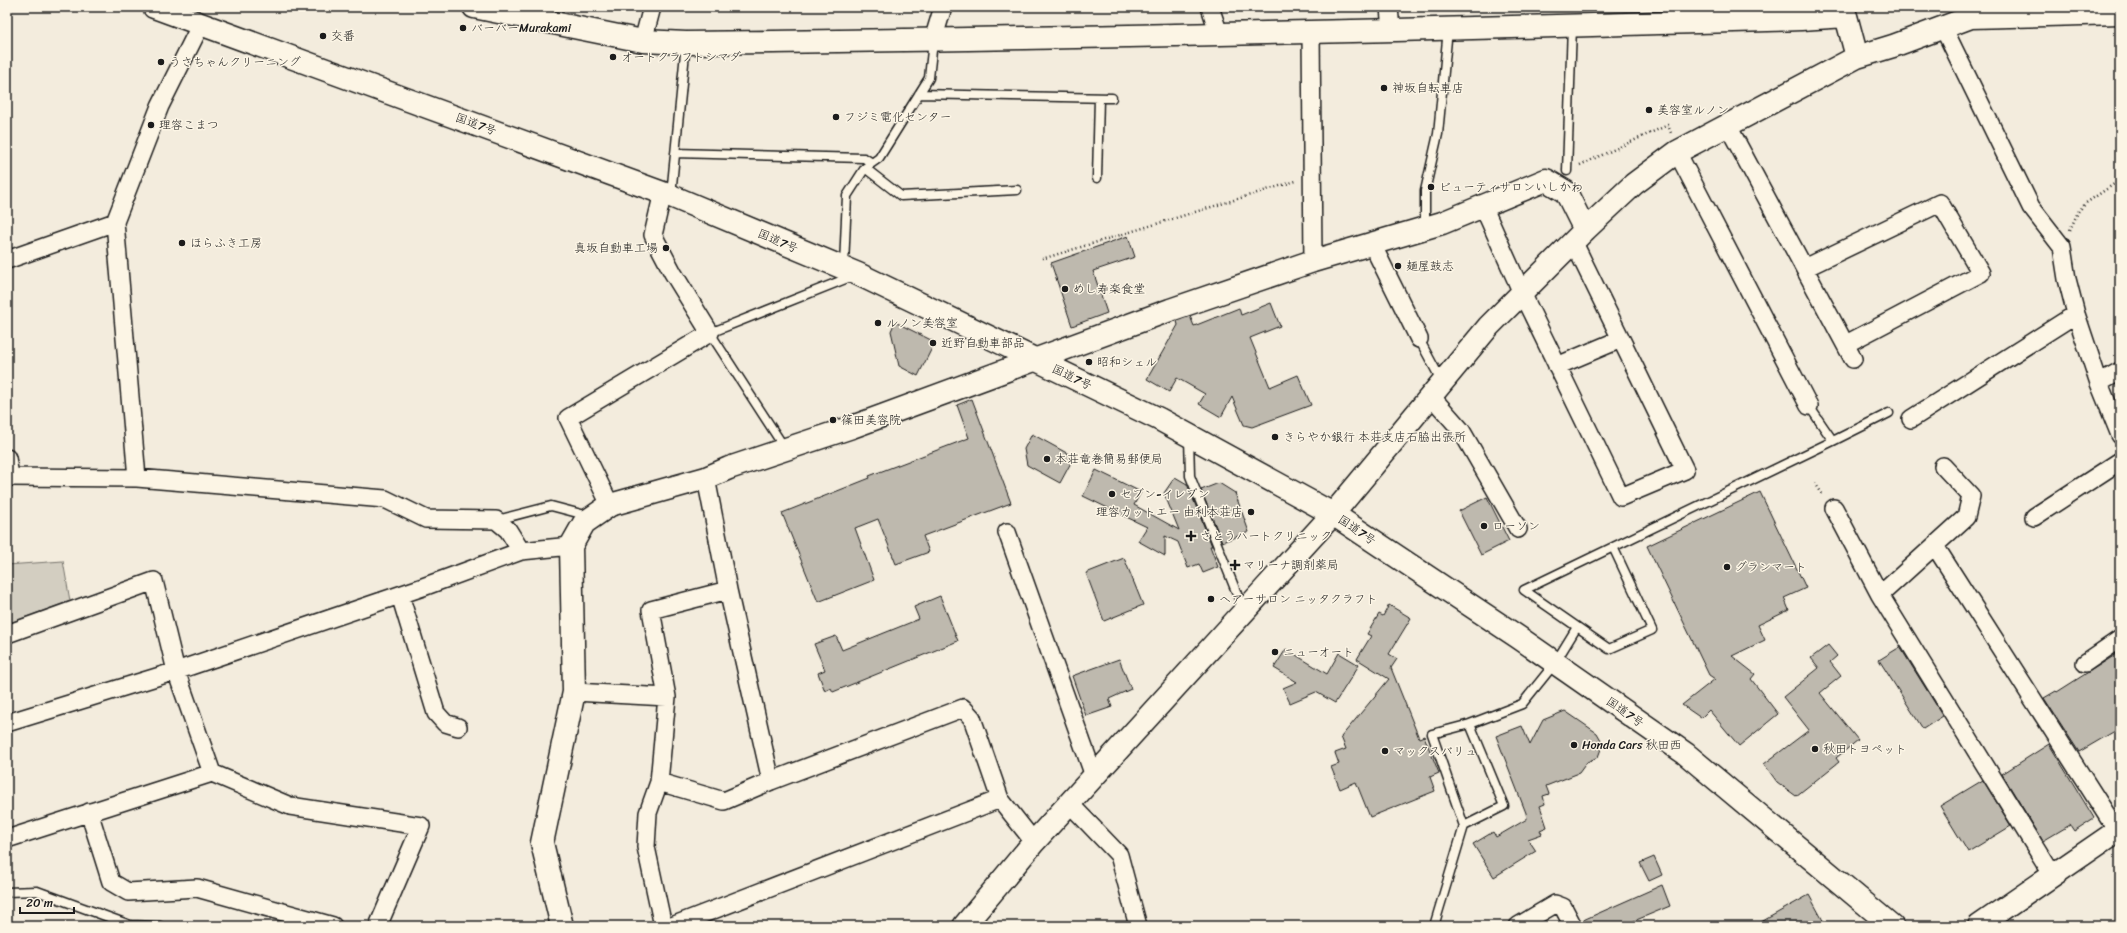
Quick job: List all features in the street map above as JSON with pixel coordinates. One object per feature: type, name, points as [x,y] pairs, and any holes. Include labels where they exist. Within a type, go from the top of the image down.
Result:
[{"type":"main road","name":"国道7号","points":[[154,7],[667,194],[851,272],[1036,359],[1189,435],[1333,514],[1555,663],[1686,754],[1892,926]]},
{"type":"main road","points":[[474,7],[508,11],[643,41],[686,43],[933,40],[1794,20],[1845,11],[1857,57]]},
{"type":"main road","points":[[964,926],[1034,842],[1243,610],[1333,514],[1489,326],[1634,184],[1678,152],[1857,57],[1893,46],[1942,27],[1971,17],[2120,13]]},
{"type":"main road","points":[[562,926],[542,843],[574,692],[571,546],[584,524],[602,511],[706,478],[729,468],[852,427],[1170,310],[1313,261],[1425,228],[1546,180],[1566,192],[1580,237]]},
{"type":"main road","points":[[1979,926],[2052,874],[2119,830]]},
{"type":"street","points":[[643,41],[652,7]]},
{"type":"street","points":[[933,40],[943,7]]},
{"type":"street","points":[[1210,7],[1219,34]]},
{"type":"street","points":[[1389,7],[1391,30]]},
{"type":"street","points":[[137,478],[115,222],[160,106],[201,24]]},
{"type":"street","points":[[1942,27],[2031,207],[2062,247],[2067,279],[2076,314],[2099,383],[2120,435]]},
{"type":"street","points":[[1311,31],[1313,261]]},
{"type":"street","points":[[1728,126],[1849,351],[1980,273],[1940,203],[1805,268]]},
{"type":"street","points":[[1678,152],[1809,406]]},
{"type":"street","points":[[602,511],[568,418],[710,333],[672,273],[653,235],[667,194]]},
{"type":"street","points":[[1483,206],[1522,293],[1621,497],[1685,470],[1621,339],[1580,237]]},
{"type":"street","points":[[7,260],[115,222]]},
{"type":"street","points":[[1372,244],[1419,339]]},
{"type":"street","points":[[1911,419],[2076,314]]},
{"type":"street","points":[[1557,366],[1621,339]]},
{"type":"street","points":[[2099,383],[2120,371]]},
{"type":"street","points":[[1436,390],[1461,430],[1518,529]]},
{"type":"street","points":[[7,458],[9,476],[137,478],[385,499],[426,519],[496,520],[508,530],[521,551]]},
{"type":"street","points":[[2034,517],[2120,461]]},
{"type":"street","points":[[1880,595],[1966,517],[1971,496],[1943,466]]},
{"type":"street","points":[[706,478],[728,590],[771,781]]},
{"type":"street","points":[[1834,508],[1880,595],[2052,874]]},
{"type":"street","points":[[1007,532],[1094,776]]},
{"type":"street","points":[[7,723],[176,671],[400,595],[521,551],[571,546]]},
{"type":"street","points":[[1935,546],[2119,830]]},
{"type":"street","points":[[7,634],[154,581],[176,671],[212,773]]},
{"type":"street","points":[[663,926],[646,847],[648,813],[659,782],[667,696],[651,610],[728,590]]},
{"type":"street","points":[[400,595],[436,713],[445,723],[458,727]]},
{"type":"street","points":[[2085,663],[2120,639]]},
{"type":"street","points":[[574,692],[667,696]]},
{"type":"street","points":[[659,782],[724,801],[771,781],[963,708],[972,718],[1000,798],[1034,842]]},
{"type":"street","points":[[7,839],[212,773],[290,806],[421,826],[378,926]]},
{"type":"street","points":[[672,926],[1000,798]]},
{"type":"street","points":[[1069,804],[1119,854],[1138,926]]},
{"type":"street","points":[[89,812],[111,882],[128,892],[197,888],[333,926]]},
{"type":"street","points":[[1518,926],[1555,904],[1563,907],[1573,926]]},
{"type":"lane","points":[[1567,171],[1572,26]]},
{"type":"lane","points":[[1425,228],[1425,191],[1438,134],[1448,29]]},
{"type":"lane","points":[[785,449],[710,333],[851,272],[847,196],[868,165],[879,158],[929,78],[933,40]]},
{"type":"lane","points":[[667,194],[675,153],[686,43]]},
{"type":"lane","points":[[919,94],[1112,98]]},
{"type":"lane","points":[[1097,178],[1099,98]]},
{"type":"lane","points":[[675,153],[864,158],[868,165],[901,196],[1017,190]]},
{"type":"lane","points":[[1419,339],[1436,390]]},
{"type":"lane","points":[[1809,406],[1833,441]]},
{"type":"lane","points":[[1613,547],[1652,630],[1609,649],[1524,590],[1889,413]]},
{"type":"lane","points":[[1189,435],[1190,476],[1243,610]]},
{"type":"lane","points":[[496,520],[552,506],[602,511]]},
{"type":"lane","points":[[1434,926],[1464,826],[1432,734],[1470,724],[1522,704],[1555,663],[1577,627]]},
{"type":"lane","points":[[1464,826],[1504,806],[1470,724]]},
{"type":"lane","points":[[7,892],[37,891],[130,925],[160,926]]},
{"type":"path","points":[[1567,171],[1668,125],[1678,152]]},
{"type":"path","points":[[1042,259],[1312,176]]},
{"type":"path","points":[[2062,247],[2078,212],[2086,204],[2120,180]]},
{"type":"shaded area","points":[[63,561],[70,601],[7,624],[7,565]]},
{"type":"building","points":[[1128,236],[1135,257],[1093,271],[1107,313],[1072,326],[1051,263]]},
{"type":"building","points":[[1271,303],[1280,326],[1250,338],[1270,387],[1298,375],[1311,405],[1252,427],[1244,425],[1232,397],[1221,417],[1199,404],[1205,394],[1177,378],[1169,392],[1147,379],[1178,325],[1177,321],[1190,316],[1194,326],[1239,308],[1241,315]]},
{"type":"building","points":[[895,322],[935,342],[918,376],[899,366],[891,331]]},
{"type":"building","points":[[972,399],[1011,503],[923,536],[929,552],[896,564],[878,519],[855,528],[874,580],[818,602],[782,513],[870,478],[869,476],[969,438],[957,405]]},
{"type":"building","points":[[1032,434],[1074,457],[1060,483],[1027,465],[1024,449]]},
{"type":"building","points":[[1096,470],[1141,492],[1134,505],[1179,530],[1164,493],[1175,477],[1187,484],[1212,546],[1210,546],[1218,567],[1203,573],[1199,564],[1188,568],[1178,542],[1165,536],[1165,556],[1138,541],[1147,527],[1083,496]]},
{"type":"building","points":[[1219,483],[1235,493],[1249,532],[1222,542],[1201,490]]},
{"type":"building","name":"グランマート","points":[[1760,492],[1806,588],[1784,598],[1789,610],[1758,625],[1765,640],[1732,656],[1755,674],[1751,679],[1778,714],[1739,746],[1709,710],[1701,718],[1682,705],[1715,679],[1709,675],[1647,546]]},
{"type":"building","name":"ローソン","points":[[1487,497],[1509,541],[1481,555],[1459,511]]},
{"type":"building","points":[[1124,558],[1143,605],[1104,621],[1086,573]]},
{"type":"building","points":[[940,596],[958,641],[833,692],[831,688],[825,691],[818,673],[825,670],[814,644],[836,636],[842,650],[919,619],[914,607]]},
{"type":"building","name":"マックスバリュ","points":[[1389,605],[1411,618],[1389,654],[1397,659],[1391,668],[1419,738],[1424,736],[1439,773],[1430,777],[1435,791],[1370,817],[1356,782],[1340,789],[1331,767],[1339,764],[1335,753],[1346,749],[1341,737],[1389,679],[1357,659],[1371,636],[1367,634],[1379,614],[1383,616]]},
{"type":"building","name":"秋田トヨペット","points":[[1828,645],[1837,656],[1830,662],[1841,676],[1820,693],[1858,740],[1836,758],[1839,762],[1796,796],[1777,782],[1764,764],[1809,730],[1783,697],[1819,668],[1811,658]]},
{"type":"building","points":[[1900,647],[1943,716],[1923,729],[1879,660]]},
{"type":"building","points":[[1286,649],[1327,674],[1339,653],[1359,665],[1335,703],[1316,692],[1290,703],[1283,688],[1297,682],[1274,668]]},
{"type":"building","points":[[2120,652],[2120,728],[2079,752],[2044,698],[2056,691],[2057,692]]},
{"type":"building","points":[[1119,659],[1131,689],[1109,699],[1112,707],[1086,716],[1072,676]]},
{"type":"building","points":[[1565,711],[1597,733],[1601,740],[1601,749],[1598,757],[1587,762],[1579,773],[1546,786],[1549,794],[1543,796],[1545,804],[1540,806],[1547,827],[1540,830],[1542,834],[1528,839],[1536,851],[1494,877],[1473,844],[1493,832],[1496,837],[1527,819],[1496,736],[1522,726],[1530,745],[1543,720]]},
{"type":"building","points":[[2049,744],[2094,818],[2074,831],[2070,825],[2043,841],[2002,774]]},
{"type":"building","points":[[1983,780],[2011,826],[1968,852],[1940,806]]},
{"type":"building","points":[[1654,857],[1662,875],[1649,881],[1640,863]]},
{"type":"building","points":[[1662,885],[1670,906],[1622,926],[1583,926],[1581,921]]},
{"type":"building","points":[[1809,895],[1826,926],[1754,926]]},
{"type":"place","name":"バーバーMurakami","points":[[463,28]]},
{"type":"place","name":"交番","points":[[323,36]]},
{"type":"place","name":"オートクラフトシマダ","points":[[613,57]]},
{"type":"place","name":"うさちゃんクリーニング","points":[[161,62]]},
{"type":"place","name":"神坂自転車店","points":[[1384,88]]},
{"type":"place","name":"美容室ルノン","points":[[1649,110]]},
{"type":"place","name":"フジミ電化センター","points":[[836,117]]},
{"type":"place","name":"理容こまつ","points":[[151,125]]},
{"type":"place","name":"ビューティサロンいしかわ","points":[[1431,187]]},
{"type":"place","name":"ほらふき工房","points":[[182,243]]},
{"type":"place","name":"真坂自動車工場","points":[[666,248]]},
{"type":"place","name":"麺屋鼓志","points":[[1398,266]]},
{"type":"place","name":"めし寿楽食堂","points":[[1065,289]]},
{"type":"place","name":"ルノン美容室","points":[[878,323]]},
{"type":"place","name":"近野自動車部品","points":[[933,343]]},
{"type":"place","name":"昭和シェル","points":[[1089,362]]},
{"type":"place","name":"篠田美容院","points":[[833,420]]},
{"type":"place","name":"きらやか銀行 本荘支店石脇出張所","points":[[1275,437]]},
{"type":"place","name":"本荘竜巻簡易郵便局","points":[[1047,459]]},
{"type":"place","name":"セブン-イレブン","points":[[1112,494]]},
{"type":"place","name":"理容カットエー 由利本荘店","points":[[1251,512]]},
{"type":"place","name":"ローソン","points":[[1484,526]]},
{"type":"place","name":"さとうハートクリニック","points":[[1191,536]]},
{"type":"place","name":"マリーナ調剤薬局","points":[[1235,565]]},
{"type":"place","name":"グランマート","points":[[1727,567]]},
{"type":"place","name":"ヘアーサロン ニッタクラフト","points":[[1211,599]]},
{"type":"place","name":"ニューオート","points":[[1275,652]]},
{"type":"place","name":"Honda Cars 秋田西","points":[[1574,745]]},
{"type":"place","name":"秋田トヨペット","points":[[1815,749]]},
{"type":"place","name":"マックスバリュ","points":[[1385,751]]}]
